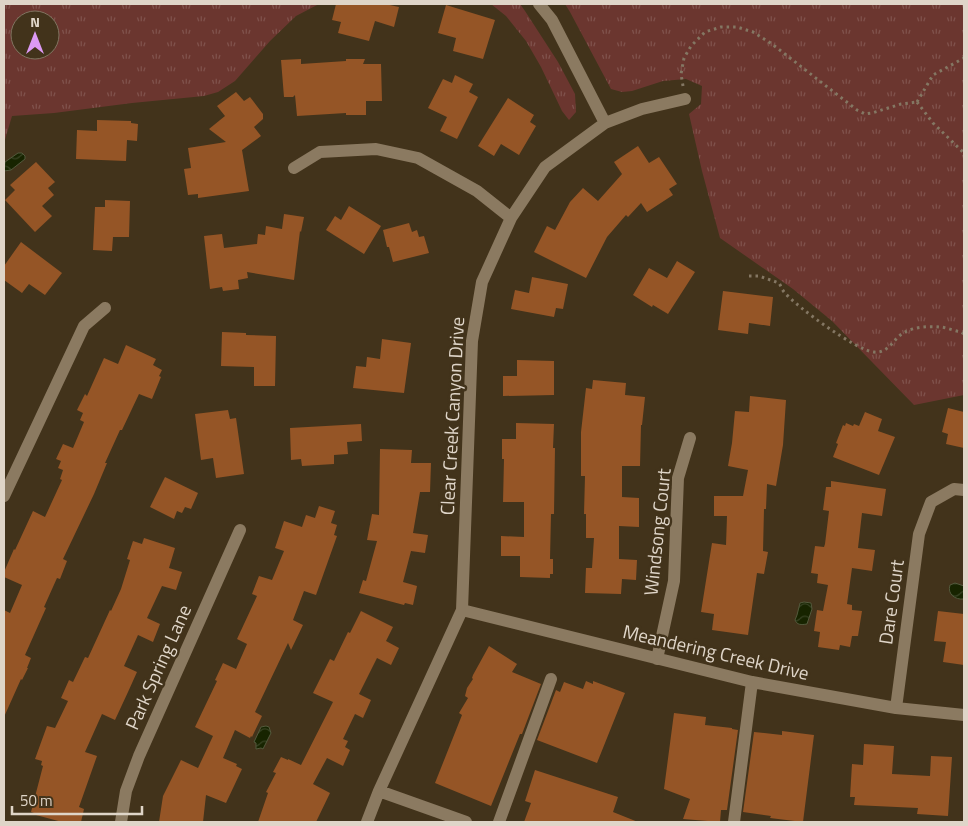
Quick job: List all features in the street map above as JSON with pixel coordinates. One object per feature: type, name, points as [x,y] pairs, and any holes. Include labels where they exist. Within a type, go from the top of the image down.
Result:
[{"type":"street","points":[[539,4],[552,20],[605,123]]},
{"type":"street","name":"Clear Creek Canyon Drive","points":[[366,822],[462,610],[472,341],[482,282],[511,218],[545,167],[605,123],[642,109],[685,99]]},
{"type":"street","points":[[294,168],[320,152],[376,149],[418,158],[477,191],[511,218]]},
{"type":"street","points":[[4,496],[84,326],[105,308]]},
{"type":"street","name":"Windsong Court","points":[[657,659],[674,581],[678,478],[690,438]]},
{"type":"street","name":"Dare Court","points":[[896,708],[919,534],[931,502],[954,490],[964,490]]},
{"type":"street","name":"Park Spring Lane","points":[[121,822],[126,790],[139,756],[240,530]]},
{"type":"street","name":"Meandering Creek Drive","points":[[462,610],[752,682],[896,708],[964,715]]},
{"type":"street","points":[[499,822],[551,680]]},
{"type":"street","points":[[734,822],[752,682]]},
{"type":"street","points":[[379,791],[466,822]]},
{"type":"path","points":[[685,99],[681,74],[684,58],[690,46],[706,32],[721,26],[736,26],[753,32],[772,44],[857,110],[865,114],[901,104],[917,102]]},
{"type":"path","points":[[917,102],[933,75],[964,58]]},
{"type":"path","points":[[917,102],[933,122],[964,153]]},
{"type":"path","points":[[749,276],[759,276],[779,283],[784,292],[801,308],[831,330],[860,348],[875,353],[888,349],[903,332],[917,328],[940,327],[964,334]]},
{"type":"green space","points":[[4,4],[319,4],[296,16],[270,41],[235,81],[218,92],[204,96],[12,116],[4,143]]},
{"type":"green space","points":[[491,4],[520,4],[525,11],[558,62],[575,94],[576,112],[569,120],[562,111],[526,41],[506,16]]},
{"type":"green space","points":[[565,4],[964,4],[964,395],[914,405],[832,321],[793,289],[720,238],[689,114],[701,104],[702,86],[686,79],[663,81],[632,91],[622,92],[611,89]]},
{"type":"water","points":[[18,153],[22,153],[25,159],[11,170],[4,171],[5,162]]},
{"type":"water","points":[[955,583],[964,586],[964,599],[951,594],[950,585]]},
{"type":"water","points":[[800,603],[811,603],[812,609],[807,624],[800,624],[795,620]]},
{"type":"water","points":[[261,727],[269,727],[271,733],[263,749],[256,749],[256,743],[254,742]]},
{"type":"building","points":[[336,4],[385,4],[399,7],[394,27],[375,21],[369,41],[338,33],[341,22],[332,20]]},
{"type":"building","points":[[446,5],[495,20],[483,59],[453,51],[456,38],[438,33]]},
{"type":"building","points":[[301,59],[301,64],[365,59],[363,64],[381,64],[382,101],[366,101],[366,115],[346,115],[346,113],[297,116],[295,95],[293,97],[284,97],[281,60]]},
{"type":"building","points":[[455,75],[473,84],[469,92],[478,97],[457,139],[440,131],[447,117],[428,108],[443,79],[452,83]]},
{"type":"building","points":[[236,92],[244,101],[250,97],[263,114],[263,119],[254,127],[261,136],[242,150],[249,191],[198,198],[198,194],[188,195],[184,169],[191,168],[188,148],[226,142],[209,129],[225,116],[217,106]]},
{"type":"building","points":[[508,98],[534,115],[530,122],[536,126],[519,155],[501,144],[494,156],[478,146]]},
{"type":"building","points":[[97,120],[131,121],[131,123],[138,124],[137,141],[127,140],[126,161],[76,159],[77,130],[97,131]]},
{"type":"building","points":[[638,146],[649,163],[659,157],[677,184],[669,189],[673,195],[647,212],[641,203],[628,217],[626,215],[607,237],[586,278],[534,252],[547,226],[555,230],[570,202],[583,188],[598,201],[622,174],[614,162]]},
{"type":"building","points":[[36,162],[55,182],[48,188],[54,195],[42,206],[52,216],[35,232],[5,200],[15,190],[10,185]]},
{"type":"building","points":[[105,200],[130,201],[129,237],[113,237],[112,251],[93,250],[95,207],[105,207]]},
{"type":"building","points":[[349,206],[381,226],[364,254],[326,230],[335,216],[341,220]]},
{"type":"building","points":[[284,214],[304,217],[300,231],[294,280],[247,272],[248,278],[238,280],[239,289],[223,291],[222,287],[210,289],[204,236],[222,234],[224,248],[257,244],[258,234],[265,235],[266,226],[282,229]]},
{"type":"building","points":[[409,223],[412,232],[417,230],[419,237],[424,236],[429,253],[393,262],[383,230]]},
{"type":"building","points":[[21,242],[62,273],[45,295],[29,284],[22,293],[4,280],[4,266]]},
{"type":"building","points":[[677,261],[695,272],[668,314],[633,295],[649,268],[667,278]]},
{"type":"building","points":[[532,277],[568,284],[563,309],[556,308],[554,317],[511,309],[515,290],[529,293]]},
{"type":"building","points":[[723,291],[773,297],[770,326],[749,323],[748,334],[718,330]]},
{"type":"building","points":[[222,332],[276,336],[275,386],[254,386],[254,367],[221,366]]},
{"type":"building","points":[[382,339],[411,343],[404,393],[353,388],[356,366],[366,367],[367,357],[380,359]]},
{"type":"building","points":[[126,345],[156,359],[153,365],[162,370],[159,376],[161,377],[152,399],[139,394],[122,430],[120,430],[94,494],[63,559],[67,561],[60,579],[57,578],[25,655],[31,658],[28,668],[4,717],[4,610],[10,613],[22,585],[4,577],[4,572],[33,511],[45,517],[62,480],[60,479],[63,470],[58,468],[61,461],[56,459],[63,444],[73,448],[84,422],[80,420],[83,413],[77,410],[85,394],[87,396],[104,358],[118,364]]},
{"type":"building","points":[[517,360],[554,361],[554,395],[503,396],[503,376],[517,376]]},
{"type":"building","points":[[593,380],[626,383],[625,395],[645,397],[641,425],[640,466],[622,466],[622,497],[639,498],[639,527],[619,526],[619,559],[637,560],[636,580],[622,579],[621,594],[585,593],[586,568],[592,568],[594,538],[586,538],[586,514],[584,514],[585,476],[581,476],[581,432],[586,388],[592,389]]},
{"type":"building","points":[[750,396],[786,400],[783,445],[776,486],[767,484],[766,509],[764,509],[763,551],[768,552],[764,574],[757,573],[748,635],[712,630],[714,614],[701,612],[712,543],[726,545],[727,516],[714,516],[714,496],[743,496],[748,470],[728,466],[735,411],[749,412]]},
{"type":"building","points":[[948,408],[964,412],[964,448],[946,444],[948,434],[942,432]]},
{"type":"building","points":[[228,410],[230,419],[236,418],[244,474],[216,478],[213,458],[201,460],[195,414]]},
{"type":"building","points":[[865,412],[882,419],[878,431],[895,437],[879,475],[833,457],[843,425],[845,426],[846,423],[859,426]]},
{"type":"building","points":[[516,423],[554,424],[554,514],[551,514],[550,559],[553,559],[553,574],[550,574],[550,578],[520,577],[520,556],[501,556],[501,536],[524,537],[524,502],[503,502],[504,459],[502,459],[502,439],[516,439]]},
{"type":"building","points":[[361,424],[362,441],[347,442],[348,454],[334,455],[334,464],[302,466],[301,459],[291,460],[290,428]]},
{"type":"building","points":[[380,449],[412,450],[411,463],[431,463],[430,492],[420,492],[413,533],[428,535],[425,553],[411,551],[403,582],[417,586],[413,605],[405,603],[404,605],[359,593],[363,580],[366,581],[377,541],[367,540],[372,514],[379,515]]},
{"type":"building","points":[[165,477],[198,493],[191,509],[185,507],[182,513],[177,511],[174,519],[150,507]]},
{"type":"building","points":[[831,481],[886,489],[882,516],[862,513],[858,548],[875,550],[872,571],[852,568],[847,604],[852,605],[852,610],[862,611],[858,636],[852,636],[850,647],[840,645],[839,650],[818,647],[820,632],[814,631],[817,610],[823,611],[828,585],[817,583],[818,574],[811,573],[815,546],[824,547],[825,544],[829,511],[823,510],[826,487],[831,487]]},
{"type":"building","points":[[319,506],[335,511],[331,523],[337,525],[334,535],[337,536],[316,595],[304,591],[293,620],[303,625],[291,650],[288,643],[255,712],[262,716],[252,737],[250,738],[235,730],[223,758],[237,764],[236,766],[242,769],[226,803],[206,795],[203,822],[159,822],[163,796],[181,760],[198,768],[213,736],[195,727],[217,681],[215,680],[223,663],[236,669],[247,644],[237,639],[257,596],[252,594],[259,576],[272,580],[284,551],[275,548],[284,521],[302,527],[306,515],[315,518]]},
{"type":"building","points":[[144,538],[175,548],[169,568],[182,572],[176,590],[162,586],[147,618],[160,624],[153,642],[138,635],[124,666],[137,672],[128,692],[115,720],[102,714],[85,752],[97,756],[79,807],[84,809],[81,822],[62,822],[36,815],[31,812],[43,766],[41,765],[42,761],[35,759],[47,726],[55,728],[68,701],[61,698],[69,680],[73,682],[85,657],[88,658],[111,611],[121,589],[130,560],[127,559],[133,541],[142,544]]},
{"type":"building","points":[[361,611],[393,627],[386,641],[399,648],[391,665],[377,658],[359,694],[371,700],[363,718],[355,714],[343,739],[348,741],[345,747],[350,750],[343,766],[327,758],[313,784],[330,793],[316,822],[258,822],[268,793],[266,792],[276,773],[273,772],[281,757],[301,765],[333,702],[313,693],[330,659],[334,661]]},
{"type":"building","points":[[938,611],[964,614],[964,665],[943,662],[946,642],[934,641]]},
{"type":"building","points":[[489,646],[517,664],[512,672],[541,684],[491,806],[435,783],[462,715],[459,713],[468,698],[465,696],[467,688]]},
{"type":"building","points":[[586,681],[593,684],[593,681],[625,693],[597,763],[537,740],[556,690],[560,692],[564,682],[583,689]]},
{"type":"building","points":[[674,713],[706,717],[705,725],[738,730],[727,810],[721,810],[720,822],[683,819],[690,799],[664,789]]},
{"type":"building","points":[[782,731],[814,735],[803,822],[743,812],[754,732],[782,735]]},
{"type":"building","points":[[864,744],[894,746],[892,774],[930,776],[931,756],[952,757],[948,816],[917,814],[918,808],[854,805],[855,797],[850,797],[852,764],[863,765]]},
{"type":"building","points":[[535,770],[618,797],[613,812],[638,822],[524,822],[531,803],[525,801]]}]
